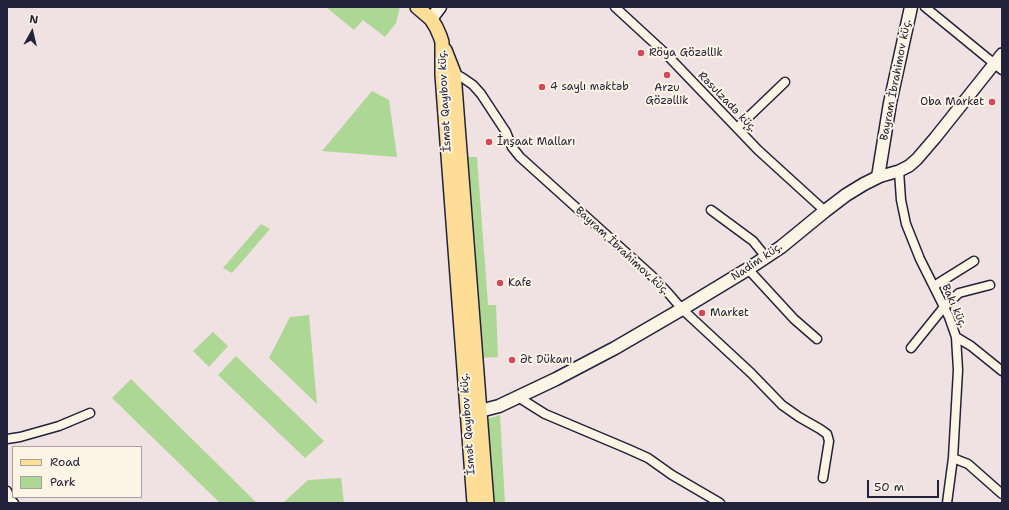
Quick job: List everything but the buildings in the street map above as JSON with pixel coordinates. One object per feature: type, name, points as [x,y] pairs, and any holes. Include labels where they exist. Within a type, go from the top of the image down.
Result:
[{"type":"main road","points":[[417,7],[431,19],[442,42]]},
{"type":"main road","points":[[431,19],[440,7]]},
{"type":"main road","name":"Bayram İbrahimov küç.","points":[[878,177],[890,102],[911,7]]},
{"type":"main road","name":"İsmət Qayıbov küç.","points":[[442,42],[454,73],[474,411],[474,503]]},
{"type":"main road","name":"İsmət Qayıbov küç.","points":[[442,42],[442,75],[474,411],[487,503]]},
{"type":"main road","name":"Nadim küç.","points":[[474,411],[499,406],[556,379],[615,348],[748,269],[781,247],[824,211],[846,195],[878,177]]},
{"type":"street","name":"Rəsulzadə küç.","points":[[615,7],[666,54],[758,150],[824,211]]},
{"type":"street","points":[[925,7],[998,67]]},
{"type":"street","name":"Nadim küç.","points":[[878,177],[909,166],[917,159],[998,67],[1002,54]]},
{"type":"street","name":"Bayram İbrahimov küç.","points":[[454,73],[473,85],[481,94],[506,132],[512,147],[520,157],[651,275],[682,309],[751,373],[782,405],[827,434],[829,441],[823,478]]},
{"type":"street","points":[[737,128],[785,82]]},
{"type":"street","name":"Bakı küç.","points":[[898,171],[901,200],[906,224],[920,259],[949,317],[956,337],[958,370],[953,458],[947,503]]},
{"type":"street","points":[[711,210],[752,241],[766,257]]},
{"type":"street","points":[[934,286],[974,261]]},
{"type":"street","points":[[748,269],[794,319],[817,339]]},
{"type":"street","points":[[912,348],[944,307],[959,293],[990,285]]},
{"type":"street","points":[[956,337],[972,346],[1002,371]]},
{"type":"street","points":[[518,397],[545,414],[648,458],[672,475],[720,503]]},
{"type":"street","points":[[7,439],[20,437],[59,426],[90,413]]},
{"type":"street","points":[[953,458],[968,464],[1002,494]]},
{"type":"street","points":[[7,491],[14,503]]},
{"type":"green space","points":[[326,7],[400,7],[396,23],[385,37],[363,20],[354,30]]},
{"type":"green space","points":[[372,91],[389,100],[397,157],[322,151]]},
{"type":"green space","points":[[467,157],[477,157],[488,305],[496,305],[498,357],[481,358]]},
{"type":"green space","points":[[261,224],[270,229],[232,273],[223,268]]},
{"type":"green space","points":[[309,315],[317,404],[269,358],[290,317]]},
{"type":"green space","points":[[213,332],[228,346],[209,367],[193,351]]},
{"type":"green space","points":[[236,356],[324,441],[305,458],[218,375]]},
{"type":"green space","points":[[131,379],[257,503],[220,503],[112,398]]},
{"type":"green space","points":[[500,415],[505,503],[493,503],[487,419]]},
{"type":"green space","points":[[341,478],[344,503],[283,503],[308,480]]},
{"type":"place","name":"Röya Gözəllik","points":[[641,53]]},
{"type":"place","name":"Arzu Gözəllik","points":[[667,75]]},
{"type":"place","name":"4 saylı məktəb","points":[[542,87]]},
{"type":"place","name":"Oba Market","points":[[992,102]]},
{"type":"place","name":"İnşaat Malları","points":[[489,142]]},
{"type":"place","name":"Kafe","points":[[500,283]]},
{"type":"place","name":"Market","points":[[702,313]]},
{"type":"place","name":"Ət Dükanı","points":[[512,360]]}]
